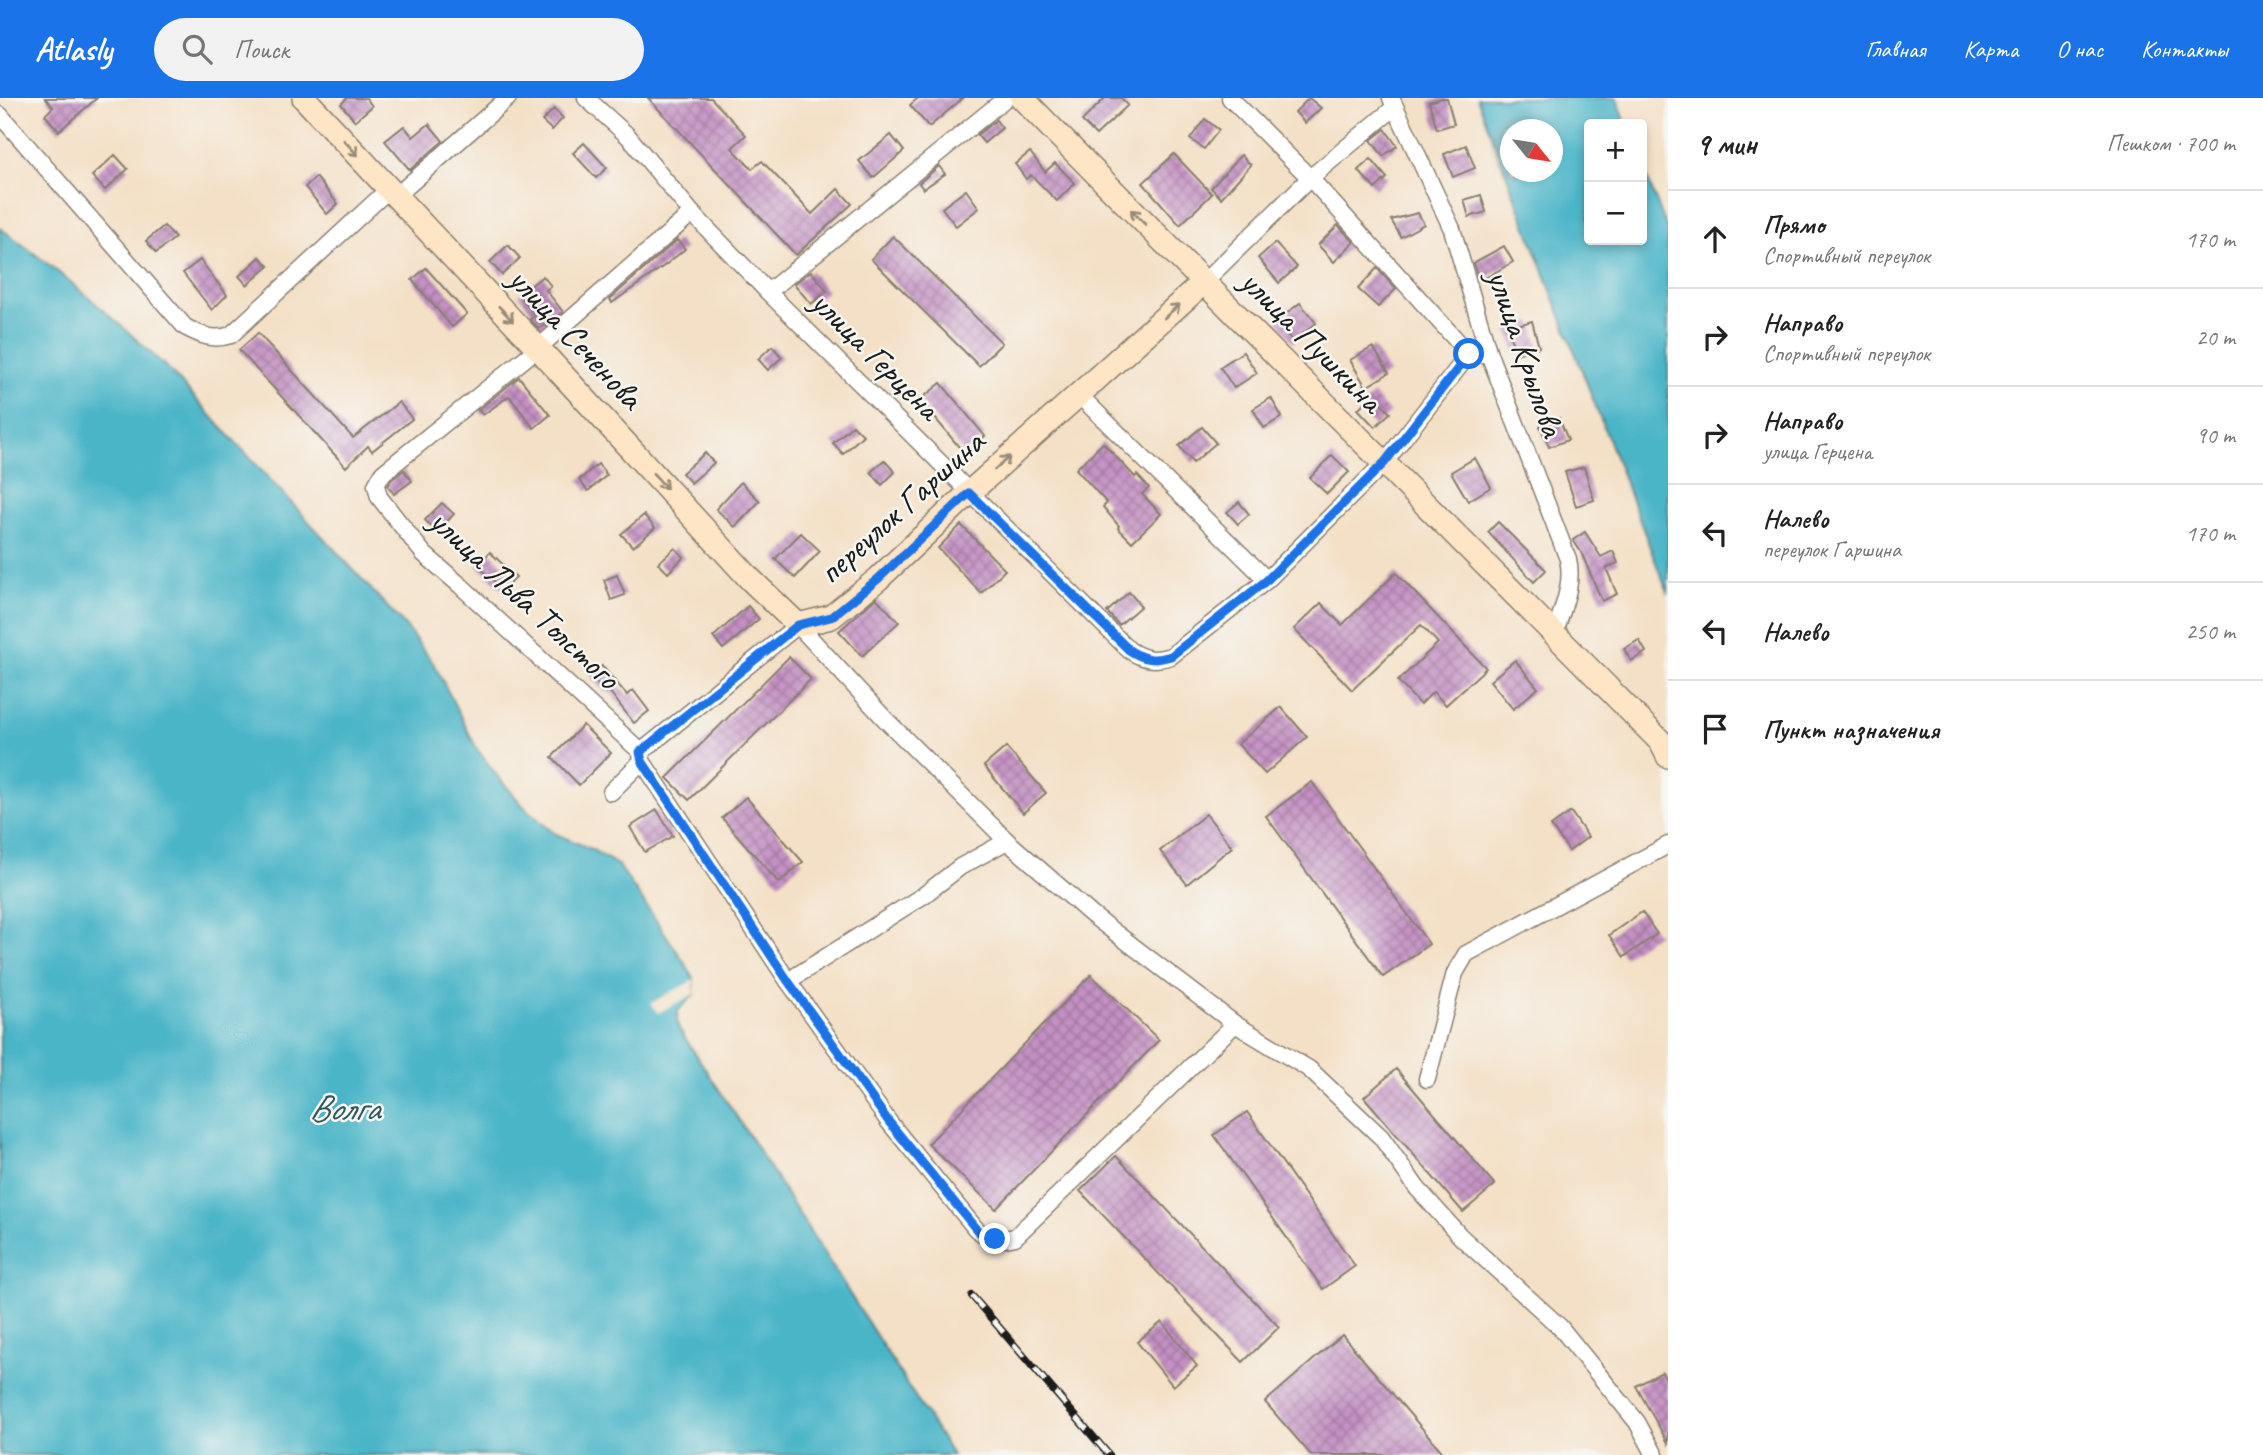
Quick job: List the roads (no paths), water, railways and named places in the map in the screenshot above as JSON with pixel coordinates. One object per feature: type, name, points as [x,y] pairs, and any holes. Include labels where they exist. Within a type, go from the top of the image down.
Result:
[{"type":"main road","name":"улица Сеченова","points":[[304,98],[751,580],[798,625]]},
{"type":"main road","name":"улица Пушкина","points":[[1022,98],[1203,283],[1555,633],[1661,741],[1668,755]]},
{"type":"main road","name":"переулок Гаршина","points":[[798,625],[831,617],[878,579],[969,493],[1203,283]]},
{"type":"street","points":[[0,115],[185,327],[201,335],[222,338],[241,327],[393,192],[508,98]]},
{"type":"street","name":"улица Герцена","points":[[586,98],[628,136],[692,213],[768,292],[1129,650],[1148,660],[1171,656],[1267,580]]},
{"type":"street","points":[[768,292],[1006,98]]},
{"type":"street","points":[[1230,98],[1310,178],[1469,354],[1489,354]]},
{"type":"street","points":[[1203,283],[1310,178],[1393,102]]},
{"type":"street","name":"улица Крылова","points":[[1393,102],[1452,229],[1489,354],[1571,572],[1555,633]]},
{"type":"street","points":[[538,348],[692,213]]},
{"type":"street","name":"улица Льва Толстого","points":[[538,348],[383,473],[376,485],[379,497],[424,554],[641,756],[788,981],[889,1122],[976,1229],[984,1236],[995,1239],[1016,1237],[1235,1024]]},
{"type":"street","points":[[1079,395],[1267,580],[1385,462],[1469,354]]},
{"type":"street","points":[[798,625],[885,719],[1007,841],[1092,915],[1235,1024],[1309,1069],[1381,1137],[1418,1188],[1461,1237],[1560,1327],[1637,1422],[1655,1455]]},
{"type":"street","name":"переулок Гаршина","points":[[611,792],[641,756],[798,625]]},
{"type":"street","points":[[788,981],[924,895],[960,866],[1007,841]]},
{"type":"street","points":[[1427,1079],[1455,973],[1466,954],[1668,845]]},
{"type":"water","points":[[1477,98],[1617,98],[1624,119],[1584,119],[1584,245],[1647,245],[1647,178],[1668,231],[1668,594],[1509,182],[1563,182],[1563,119],[1500,119],[1500,158]]},
{"type":"water","name":"Волга","points":[[0,228],[87,296],[169,370],[405,626],[434,664],[477,749],[526,809],[554,833],[593,850],[619,866],[694,980],[694,994],[678,1012],[679,1029],[952,1455],[0,1455]]},
{"type":"railway","points":[[972,1296],[1109,1455]]}]
